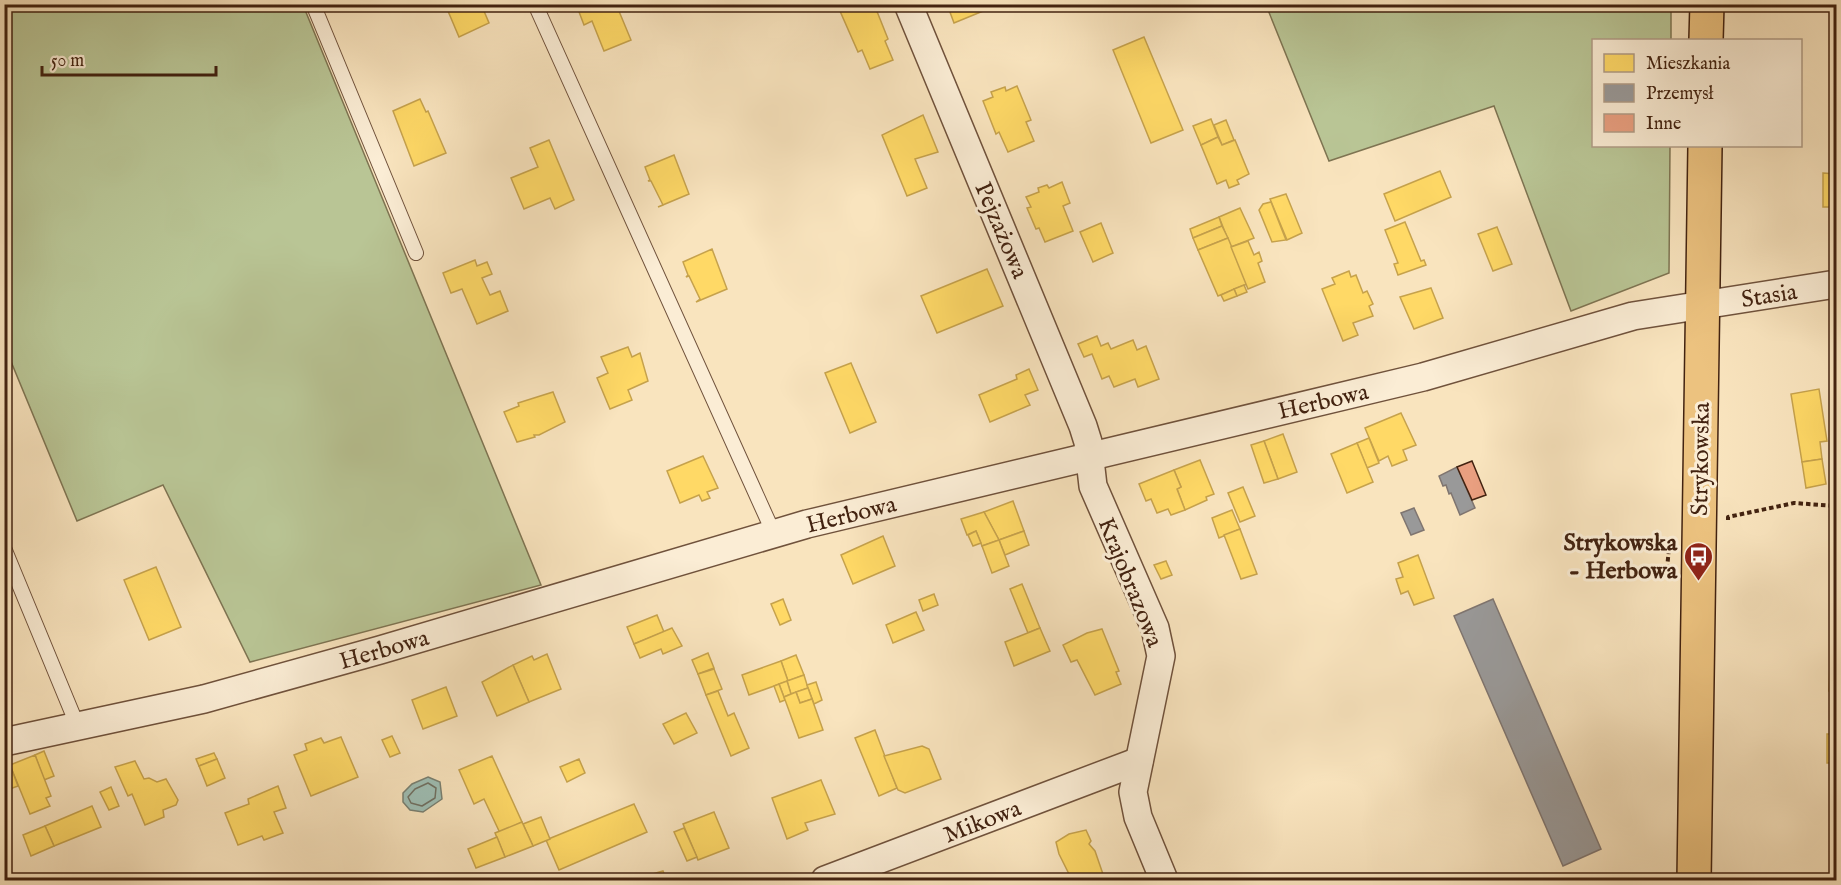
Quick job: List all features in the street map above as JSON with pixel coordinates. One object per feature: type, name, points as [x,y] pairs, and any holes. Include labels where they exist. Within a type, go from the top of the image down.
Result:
[{"type":"main road","points":[[1706,39],[1707,4]]},
{"type":"main road","name":"Strykowska","points":[[1694,880],[1705,147]]},
{"type":"street","name":"Pejzażowa","points":[[908,4],[1083,426],[1090,457]]},
{"type":"street","name":"Stasia","points":[[1702,306],[1836,284]]},
{"type":"street","name":"Herbowa","points":[[4,742],[204,699],[380,651],[774,534],[1423,377],[1634,316],[1702,306]]},
{"type":"street","name":"Krajobrazowa","points":[[1090,457],[1093,486],[1155,628],[1161,656],[1158,681],[1133,792],[1138,817],[1164,880]]},
{"type":"street","name":"Mikowa","points":[[825,880],[1139,761]]},
{"type":"lane","points":[[313,4],[416,253]]},
{"type":"lane","points":[[536,4],[774,534]]},
{"type":"lane","points":[[4,548],[78,727]]},
{"type":"path","points":[[1728,525],[1728,517],[1794,503],[1836,506]]},
{"type":"path","points":[[1667,569],[1670,541]]},
{"type":"green space","points":[[4,5],[303,5],[541,585],[250,662],[163,485],[77,521],[5,347]]},
{"type":"green space","points":[[1266,5],[1671,5],[1671,39],[1592,39],[1592,147],[1670,147],[1669,273],[1571,311],[1494,106],[1329,161]]},
{"type":"water","points":[[428,777],[440,782],[442,799],[423,812],[410,810],[403,802],[403,793],[412,784]]},
{"type":"building: Mieszkania","points":[[445,4],[481,4],[489,23],[459,37]]},
{"type":"building: Mieszkania","points":[[576,4],[616,4],[631,40],[604,51],[592,21],[584,25]]},
{"type":"building: Mieszkania","points":[[855,4],[874,4],[888,39],[885,41],[893,60],[870,69],[862,50],[858,52],[840,11]]},
{"type":"building: Mieszkania","points":[[947,4],[986,4],[988,9],[954,23]]},
{"type":"building: Mieszkania","points":[[1144,37],[1183,130],[1151,143],[1113,50]]},
{"type":"building: Mieszkania","points":[[1017,86],[1031,120],[1026,122],[1034,141],[1008,152],[999,132],[996,134],[983,101],[993,97],[991,92],[1005,87],[1006,91]]},
{"type":"building: Mieszkania","points":[[420,99],[426,112],[428,111],[446,153],[414,166],[393,111]]},
{"type":"building: Mieszkania","points":[[923,115],[938,152],[915,159],[927,188],[907,196],[882,135]]},
{"type":"building: Mieszkania","points":[[1211,119],[1218,137],[1201,145],[1193,126]]},
{"type":"building: Mieszkania","points":[[1226,120],[1234,140],[1222,145],[1214,125]]},
{"type":"building: Mieszkania","points":[[1218,137],[1222,145],[1235,140],[1249,174],[1237,180],[1239,184],[1229,188],[1226,180],[1217,184],[1201,145]]},
{"type":"building: Mieszkania","points":[[549,140],[574,200],[555,209],[550,198],[524,209],[511,178],[538,167],[530,148]]},
{"type":"building: Mieszkania","points":[[674,155],[689,194],[663,205],[651,181],[648,181],[650,180],[645,167]]},
{"type":"building: Mieszkania","points":[[1440,171],[1451,197],[1395,221],[1384,194]]},
{"type":"building: Mieszkania","points":[[1823,173],[1836,174],[1836,207],[1823,207]]},
{"type":"building: Mieszkania","points":[[1062,182],[1070,203],[1063,206],[1073,231],[1045,242],[1039,228],[1036,229],[1027,208],[1031,207],[1026,197],[1039,192],[1038,188],[1047,185],[1049,188]]},
{"type":"building: Mieszkania","points":[[1286,194],[1302,233],[1287,240],[1270,199]]},
{"type":"building: Mieszkania","points":[[1271,202],[1286,240],[1272,242],[1259,210],[1263,204]]},
{"type":"building: Mieszkania","points":[[1240,208],[1254,238],[1231,247],[1219,217]]},
{"type":"building: Mieszkania","points":[[1219,217],[1222,226],[1193,238],[1190,229]]},
{"type":"building: Mieszkania","points":[[1405,222],[1421,261],[1424,260],[1426,265],[1398,275],[1394,264],[1398,263],[1385,230]]},
{"type":"building: Mieszkania","points":[[1101,223],[1113,253],[1093,262],[1080,232]]},
{"type":"building: Mieszkania","points":[[1222,226],[1228,238],[1198,250],[1193,238]]},
{"type":"building: Mieszkania","points":[[1497,227],[1512,264],[1493,271],[1478,234]]},
{"type":"building: Mieszkania","points":[[1228,238],[1247,284],[1218,296],[1198,250]]},
{"type":"building: Mieszkania","points":[[1248,241],[1254,255],[1259,252],[1262,261],[1258,263],[1265,282],[1248,289],[1231,247]]},
{"type":"building: Mieszkania","points":[[712,249],[727,289],[696,302],[700,299],[689,276],[686,277],[688,275],[683,262]]},
{"type":"building: Mieszkania","points":[[475,260],[477,266],[487,262],[492,274],[482,278],[490,295],[500,291],[508,311],[477,324],[462,289],[451,293],[443,273]]},
{"type":"building: Mieszkania","points":[[987,269],[1003,306],[937,333],[921,296]]},
{"type":"building: Mieszkania","points":[[1349,271],[1351,277],[1356,275],[1363,293],[1367,291],[1373,304],[1369,306],[1373,316],[1353,323],[1358,335],[1343,341],[1322,289],[1335,284],[1332,278]]},
{"type":"building: Mieszkania","points":[[1244,285],[1247,292],[1237,296],[1234,289]]},
{"type":"building: Mieszkania","points":[[1431,288],[1443,318],[1414,329],[1400,297]]},
{"type":"building: Mieszkania","points":[[1234,289],[1237,296],[1224,301],[1221,295]]},
{"type":"building: Mieszkania","points":[[1097,336],[1101,346],[1108,343],[1111,349],[1133,340],[1137,350],[1146,346],[1159,379],[1138,387],[1135,379],[1114,387],[1109,376],[1102,379],[1092,354],[1084,357],[1078,344]]},
{"type":"building: Mieszkania","points":[[628,347],[632,357],[640,353],[648,381],[628,390],[632,400],[610,409],[597,378],[608,373],[601,357]]},
{"type":"building: Mieszkania","points":[[851,363],[876,422],[850,433],[825,373]]},
{"type":"building: Mieszkania","points":[[1029,369],[1038,390],[1025,395],[1030,405],[990,422],[979,395],[1017,379],[1016,375]]},
{"type":"building: Mieszkania","points":[[1819,389],[1827,441],[1820,442],[1822,459],[1802,462],[1791,394]]},
{"type":"building: Mieszkania","points":[[553,392],[565,422],[539,435],[534,435],[535,437],[517,442],[504,412],[519,406],[518,403]]},
{"type":"building: Mieszkania","points":[[1401,413],[1416,445],[1403,450],[1407,460],[1392,466],[1388,456],[1379,461],[1365,428]]},
{"type":"building: Mieszkania","points":[[1283,434],[1297,472],[1278,479],[1264,441]]},
{"type":"building: Mieszkania","points":[[1369,438],[1379,463],[1367,468],[1357,443]]},
{"type":"building: Mieszkania","points":[[1264,441],[1278,479],[1264,483],[1251,445]]},
{"type":"building: Mieszkania","points":[[1357,443],[1373,482],[1347,493],[1331,454]]},
{"type":"building: Mieszkania","points":[[703,456],[718,488],[707,492],[710,498],[702,501],[699,495],[680,503],[667,471]]},
{"type":"building: Mieszkania","points":[[1822,459],[1826,484],[1806,488],[1802,462]]},
{"type":"building: Mieszkania","points":[[1200,460],[1214,494],[1206,497],[1207,500],[1185,510],[1177,489],[1181,487],[1174,470]]},
{"type":"building: Mieszkania","points":[[1174,470],[1181,487],[1177,489],[1185,510],[1171,515],[1168,509],[1157,513],[1151,499],[1146,501],[1139,484]]},
{"type":"building: Mieszkania","points":[[1243,487],[1255,516],[1240,522],[1228,493]]},
{"type":"building: Mieszkania","points":[[1013,501],[1024,531],[999,540],[984,512]]},
{"type":"building: Mieszkania","points":[[1232,510],[1240,529],[1219,538],[1212,518]]},
{"type":"building: Mieszkania","points":[[984,512],[999,540],[982,546],[976,531],[967,535],[961,519]]},
{"type":"building: Mieszkania","points":[[1240,529],[1257,574],[1241,579],[1224,535]]},
{"type":"building: Mieszkania","points":[[976,531],[981,543],[973,546],[968,535]]},
{"type":"building: Mieszkania","points":[[1024,531],[1029,545],[1005,555],[999,540]]},
{"type":"building: Mieszkania","points":[[883,536],[895,566],[853,584],[841,555]]},
{"type":"building: Mieszkania","points":[[999,540],[1009,566],[992,573],[982,546]]},
{"type":"building: Mieszkania","points":[[1418,555],[1434,598],[1414,605],[1408,591],[1401,594],[1396,579],[1403,577],[1398,563]]},
{"type":"building: Mieszkania","points":[[1166,561],[1172,575],[1161,579],[1154,565]]},
{"type":"building: Mieszkania","points":[[156,567],[181,627],[149,640],[124,580]]},
{"type":"building: Mieszkania","points":[[1022,584],[1040,628],[1028,633],[1010,589]]},
{"type":"building: Mieszkania","points":[[934,594],[938,605],[923,611],[919,600]]},
{"type":"building: Mieszkania","points":[[1832,598],[1836,598],[1836,624],[1831,624]]},
{"type":"building: Mieszkania","points":[[783,599],[791,620],[780,625],[771,604]]},
{"type":"building: Mieszkania","points":[[916,612],[924,630],[893,643],[886,625]]},
{"type":"building: Mieszkania","points":[[657,615],[664,632],[634,644],[627,627]]},
{"type":"building: Mieszkania","points":[[672,628],[682,646],[663,654],[661,649],[640,658],[634,644]]},
{"type":"building: Mieszkania","points":[[1040,628],[1050,651],[1014,666],[1005,642]]},
{"type":"building: Mieszkania","points":[[1102,629],[1119,671],[1116,672],[1121,684],[1095,695],[1077,660],[1071,662],[1063,645],[1087,633]]},
{"type":"building: Mieszkania","points":[[708,653],[714,668],[698,674],[692,660]]},
{"type":"building: Mieszkania","points":[[547,654],[561,689],[529,702],[513,665],[532,656],[534,660]]},
{"type":"building: Mieszkania","points":[[796,655],[804,675],[788,681],[781,661]]},
{"type":"building: Mieszkania","points":[[781,661],[788,681],[749,695],[742,675]]},
{"type":"building: Mieszkania","points":[[1830,663],[1836,663],[1836,691],[1829,691]]},
{"type":"building: Mieszkania","points":[[513,665],[529,702],[497,716],[482,682]]},
{"type":"building: Mieszkania","points":[[714,669],[722,689],[706,695],[698,674]]},
{"type":"building: Mieszkania","points":[[804,675],[808,688],[791,694],[787,681]]},
{"type":"building: Mieszkania","points":[[787,681],[791,694],[784,697],[779,684]]},
{"type":"building: Mieszkania","points":[[816,682],[822,700],[814,704],[807,685]]},
{"type":"building: Mieszkania","points":[[779,684],[785,700],[780,702],[774,686]]},
{"type":"building: Mieszkania","points":[[446,687],[457,716],[423,729],[412,700]]},
{"type":"building: Mieszkania","points":[[808,688],[812,699],[800,703],[796,692]]},
{"type":"building: Mieszkania","points":[[718,691],[728,716],[734,713],[749,748],[731,756],[706,695]]},
{"type":"building: Mieszkania","points":[[796,692],[800,703],[812,699],[823,730],[799,738],[784,697]]},
{"type":"building: Mieszkania","points":[[686,713],[697,733],[674,744],[663,724]]},
{"type":"building: Mieszkania","points":[[875,730],[897,788],[879,796],[855,738]]},
{"type":"building: Mieszkania","points":[[1827,734],[1836,734],[1836,763],[1827,763]]},
{"type":"building: Mieszkania","points":[[392,736],[400,753],[390,757],[382,740]]},
{"type":"building: Mieszkania","points":[[341,737],[358,777],[311,796],[294,755],[307,750],[305,744],[321,738],[324,743]]},
{"type":"building: Mieszkania","points":[[922,746],[929,749],[941,779],[905,793],[898,790],[884,756]]},
{"type":"building: Mieszkania","points":[[44,751],[54,776],[44,780],[35,755]]},
{"type":"building: Mieszkania","points":[[214,753],[217,759],[199,766],[196,759]]},
{"type":"building: Mieszkania","points":[[35,755],[51,796],[46,798],[50,806],[30,814],[10,765]]},
{"type":"building: Mieszkania","points":[[492,756],[522,822],[500,833],[484,799],[474,804],[459,770]]},
{"type":"building: Mieszkania","points":[[217,759],[225,778],[207,786],[199,766]]},
{"type":"building: Mieszkania","points":[[579,759],[585,773],[567,782],[560,767]]},
{"type":"building: Mieszkania","points":[[135,761],[144,779],[149,778],[157,782],[166,779],[178,800],[176,805],[163,810],[164,817],[145,825],[132,794],[128,796],[115,767]]},
{"type":"building: Mieszkania","points":[[10,765],[18,786],[4,791],[4,767]]},
{"type":"building: Mieszkania","points":[[821,780],[835,814],[805,823],[808,830],[787,839],[772,798]]},
{"type":"building: Mieszkania","points":[[278,786],[286,808],[274,812],[283,833],[264,840],[262,836],[238,845],[225,813],[249,804],[248,799]]},
{"type":"building: Mieszkania","points":[[111,787],[119,806],[109,810],[100,792]]},
{"type":"building: Mieszkania","points":[[634,804],[647,832],[559,870],[546,840]]},
{"type":"building: Mieszkania","points":[[92,806],[101,827],[54,846],[45,826]]},
{"type":"building: Mieszkania","points":[[714,812],[729,848],[698,860],[683,824]]},
{"type":"building: Mieszkania","points":[[541,817],[550,839],[533,846],[523,824]]},
{"type":"building: Mieszkania","points":[[522,822],[533,846],[505,857],[495,833]]},
{"type":"building: Mieszkania","points":[[45,826],[54,846],[31,856],[23,835]]},
{"type":"building: Mieszkania","points":[[684,828],[697,857],[687,861],[674,832]]},
{"type":"building: Mieszkania","points":[[1086,830],[1091,841],[1089,844],[1095,851],[1105,880],[1072,880],[1059,854],[1056,842],[1069,834]]},
{"type":"building: Mieszkania","points":[[497,837],[505,857],[476,868],[468,849]]},
{"type":"building: Mieszkania","points":[[663,871],[667,880],[632,880]]},
{"type":"building: Przemysł","points":[[1457,467],[1475,508],[1460,515],[1451,493],[1449,494],[1446,485],[1443,486],[1439,476]]},
{"type":"building: Przemysł","points":[[1414,508],[1424,530],[1411,535],[1401,513]]},
{"type":"building: Przemysł","points":[[1493,599],[1601,849],[1563,866],[1454,616]]},
{"type":"building: Inne","points":[[1472,461],[1486,495],[1472,500],[1457,467]]},
{"type":"place","name":"Strykowska - Herbowa","points":[[1698,582]]}]
